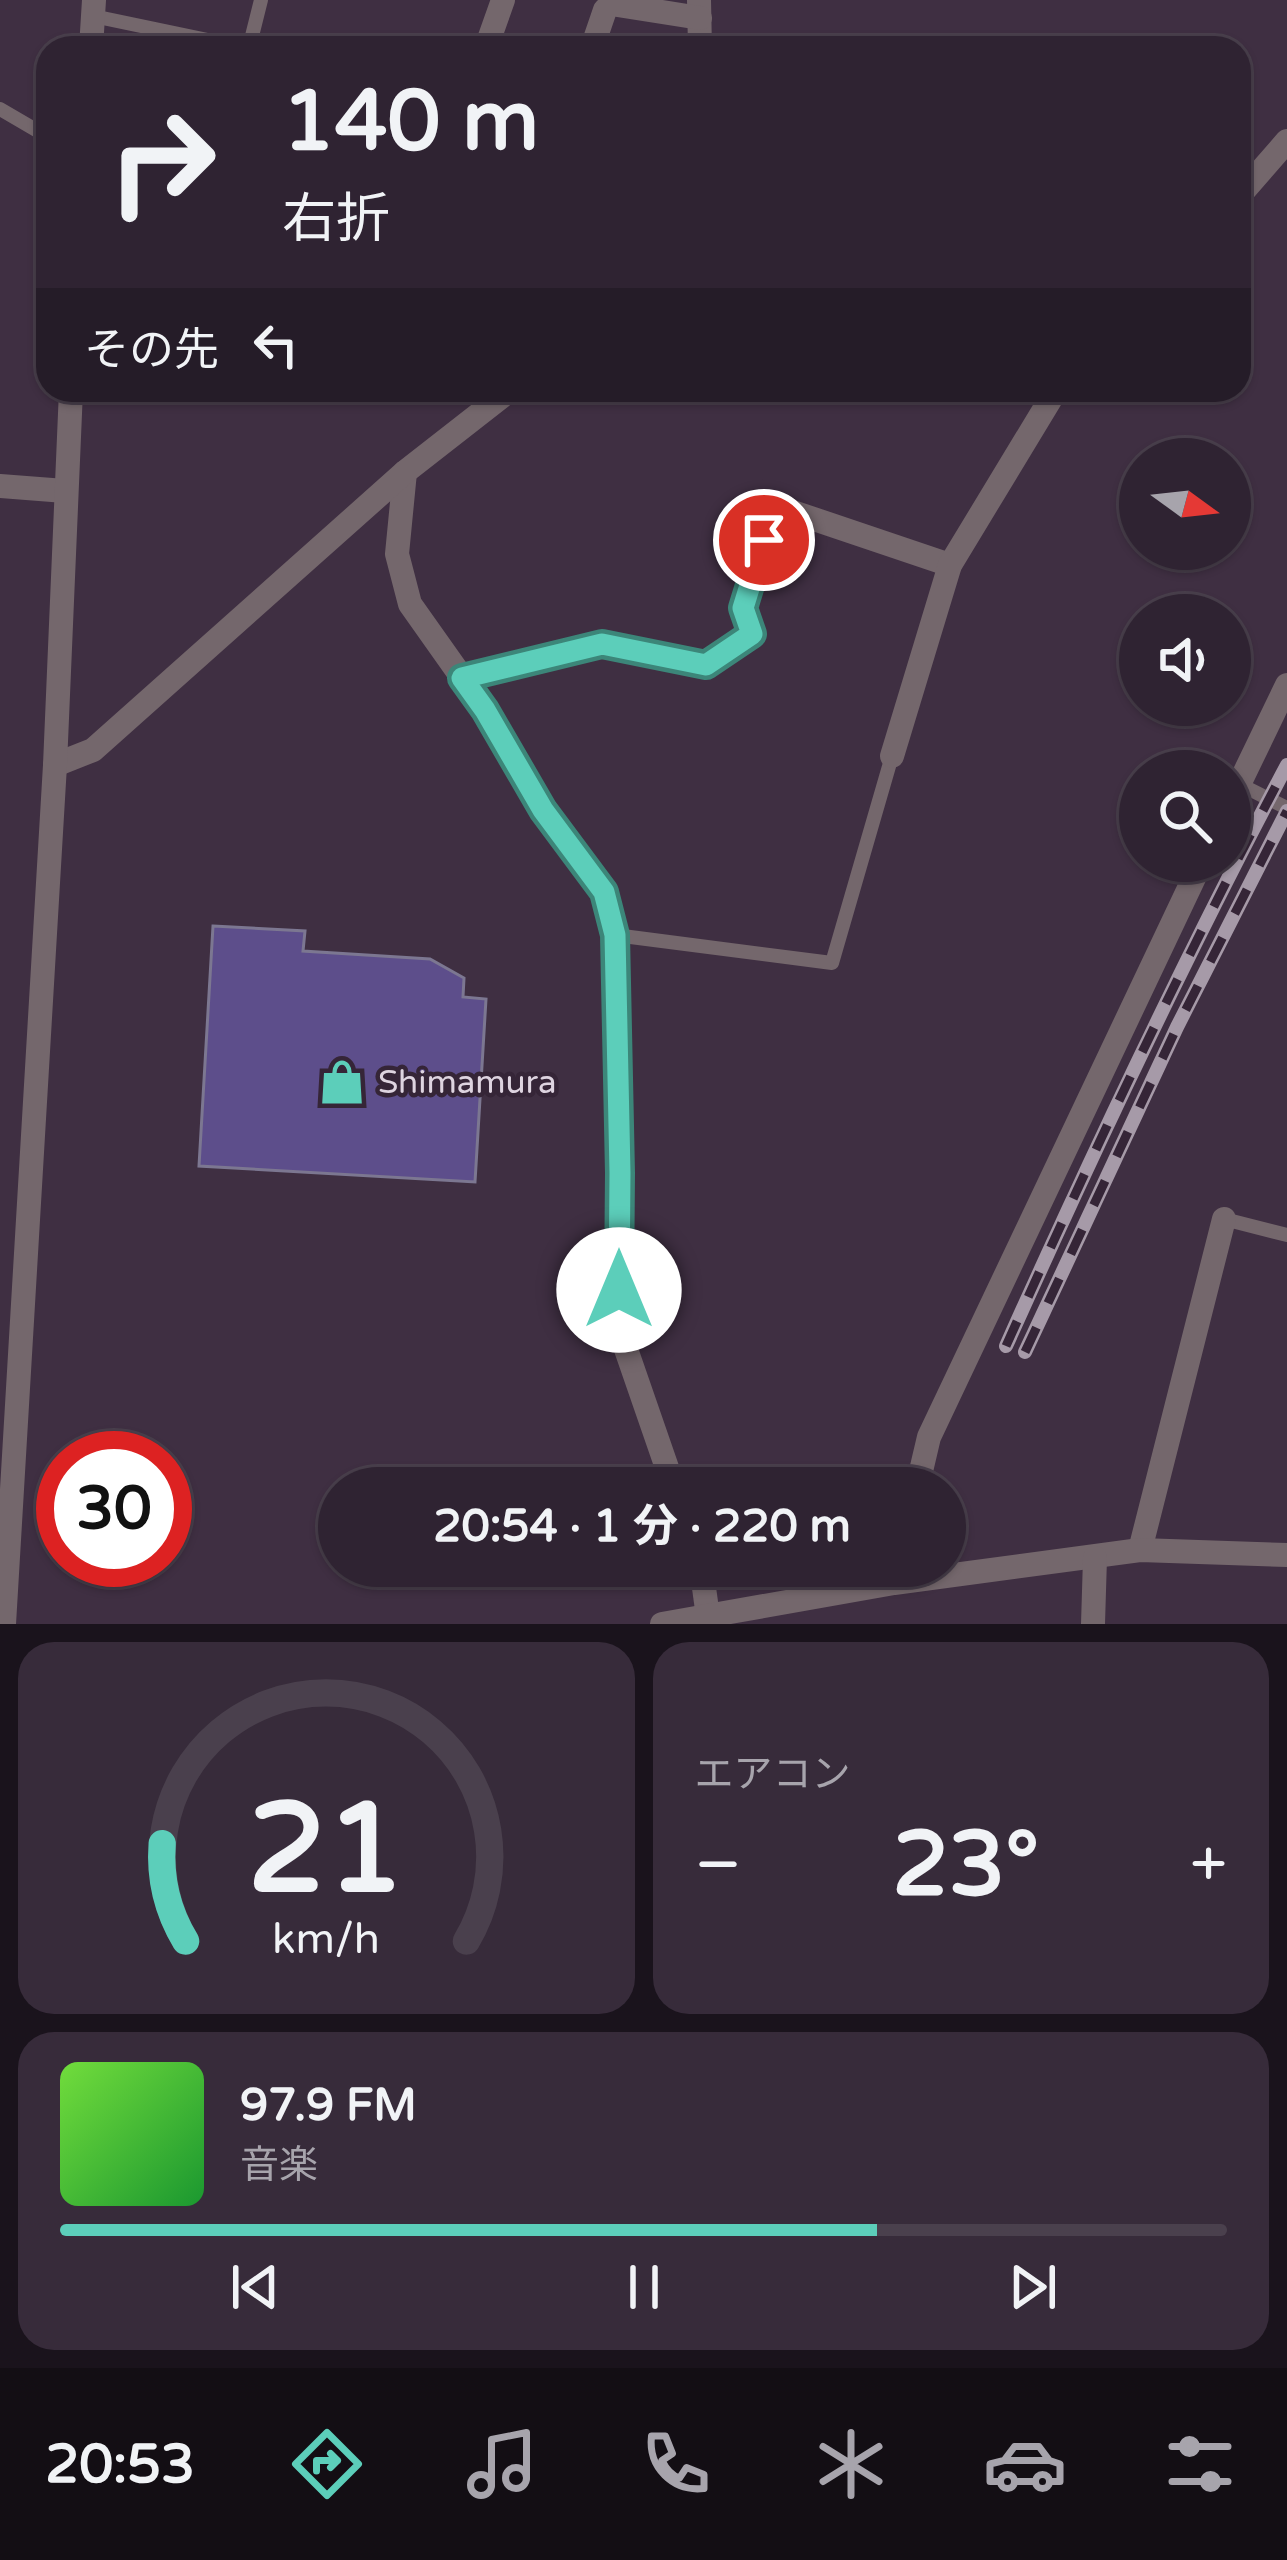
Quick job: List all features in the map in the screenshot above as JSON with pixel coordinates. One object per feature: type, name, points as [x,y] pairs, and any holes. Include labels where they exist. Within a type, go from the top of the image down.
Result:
[{"type":"street","points":[[490,36],[503,0]]},
{"type":"street","points":[[596,36],[604,10],[611,4],[700,9]]},
{"type":"street","points":[[1251,182],[1287,141]]},
{"type":"street","points":[[4,1624],[55,765],[70,402]]},
{"type":"street","points":[[55,765],[93,750],[405,472],[494,402]]},
{"type":"street","points":[[892,756],[950,565],[1049,402]]},
{"type":"street","points":[[405,472],[397,554],[410,604],[485,710],[543,810],[604,892],[615,935],[619,1329],[667,1467]]},
{"type":"street","points":[[0,487],[65,491]]},
{"type":"street","points":[[752,634],[743,608],[775,506],[950,565]]},
{"type":"street","points":[[1251,759],[1287,685]]},
{"type":"street","points":[[921,1467],[929,1437],[1192,882]]},
{"type":"street","points":[[1140,1550],[1224,1219]]},
{"type":"street","points":[[966,1568],[1140,1550],[1287,1555]]},
{"type":"street","points":[[1094,1624],[1095,1558]]},
{"type":"street","points":[[704,1587],[709,1620]]},
{"type":"street","points":[[662,1624],[709,1620],[843,1587]]},
{"type":"lane","points":[[251,36],[261,0]]},
{"type":"lane","points":[[93,8],[202,36]]},
{"type":"lane","points":[[0,109],[36,130]]},
{"type":"lane","points":[[462,678],[602,644],[706,665],[752,634]]},
{"type":"lane","points":[[615,935],[832,963],[892,756]]},
{"type":"lane","points":[[1251,798],[1287,808]]},
{"type":"lane","points":[[1224,1219],[1287,1235]]},
{"type":"building","name":"Shimamura","points":[[213,926],[305,931],[303,951],[430,959],[464,978],[463,997],[486,999],[475,1182],[199,1166]]},
{"type":"railway","points":[[1006,1346],[1142,1053],[1287,765]]},
{"type":"railway","points":[[1025,1352],[1177,1027],[1287,811]]},
{"type":"place","name":"Shimamura","points":[[342,1082]]},
{"type":"route","points":[[619,1290],[615,935],[604,892],[543,810],[462,678],[602,644],[706,665],[752,634],[743,608],[764,540]]}]
